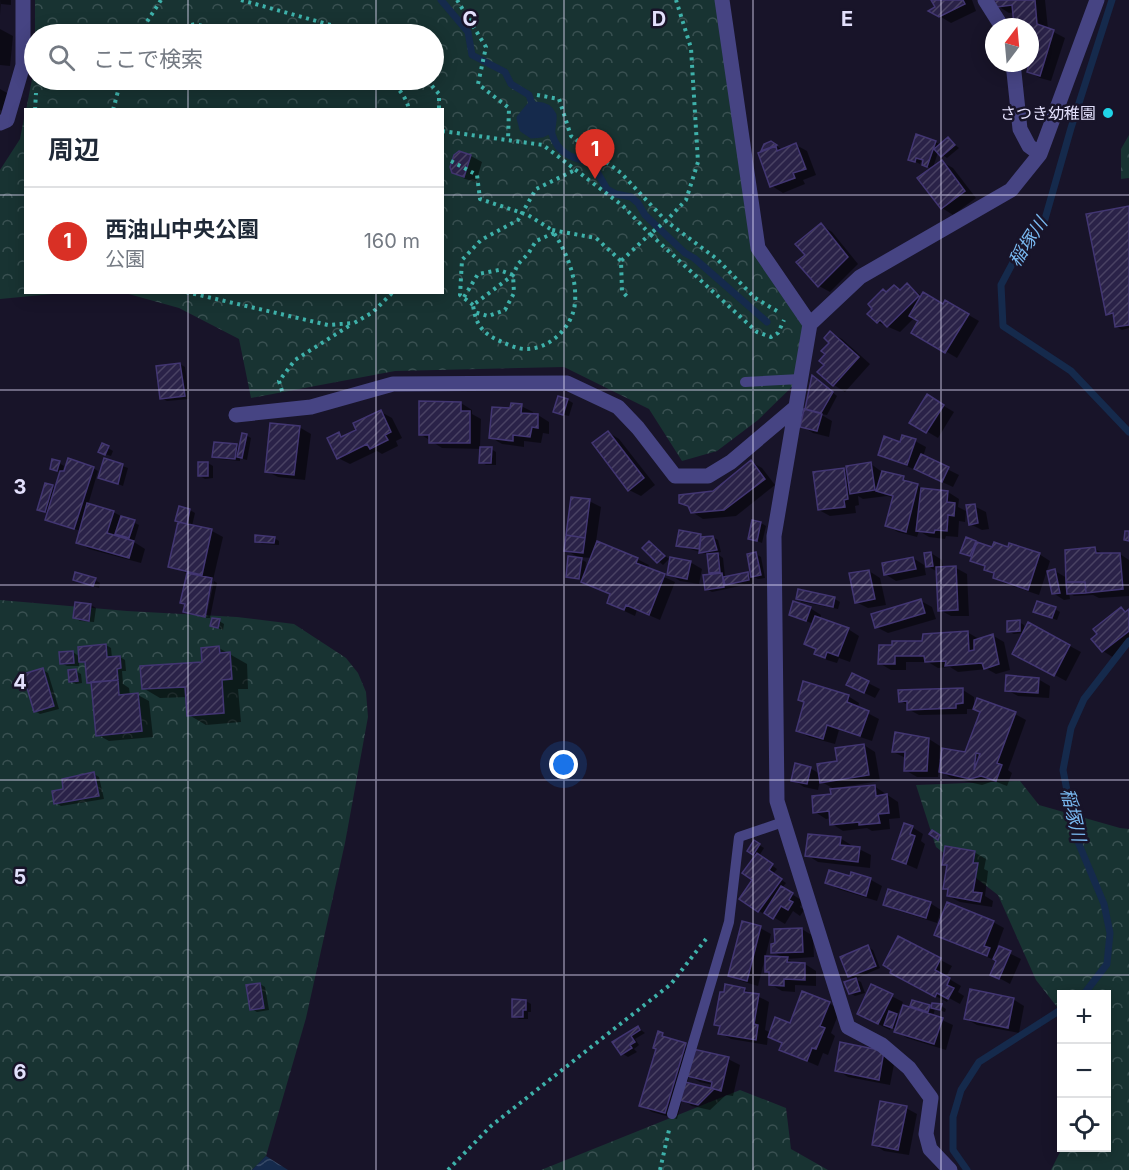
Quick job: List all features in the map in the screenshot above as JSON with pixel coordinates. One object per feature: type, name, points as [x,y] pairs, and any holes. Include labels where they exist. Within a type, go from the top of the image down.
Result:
[{"type":"street","points":[[0,123],[7,120],[23,65],[23,0]]},
{"type":"street","points":[[722,0],[758,248],[810,324]]},
{"type":"street","points":[[985,0],[996,18]]},
{"type":"street","points":[[950,1170],[930,1149],[926,1134],[931,1098],[909,1068],[882,1045],[848,1027],[777,801],[774,537],[810,324],[860,277],[1011,190],[1040,154],[1097,0]]},
{"type":"street","points":[[1014,72],[1020,129],[1029,146],[1040,154]]},
{"type":"street","points":[[236,416],[310,406],[393,384],[567,383],[618,406],[638,428],[675,477],[708,476],[730,462],[796,406]]},
{"type":"lane","points":[[745,382],[800,379]]},
{"type":"lane","points":[[672,1114],[729,922],[739,837],[783,822]]},
{"type":"path","points":[[145,24],[161,0]]},
{"type":"path","points":[[241,0],[327,24]]},
{"type":"path","points":[[457,0],[486,46],[478,84],[508,108],[508,140]]},
{"type":"path","points":[[621,261],[686,200],[698,162],[691,48],[676,0]]},
{"type":"path","points":[[114,108],[118,90]]},
{"type":"path","points":[[399,90],[408,108]]},
{"type":"path","points":[[436,90],[439,94],[440,108]]},
{"type":"path","points":[[444,131],[543,145],[623,206],[650,234],[758,332],[771,337],[778,333],[785,316],[755,298],[717,259],[663,223],[621,173],[571,136],[559,99],[537,95]]},
{"type":"path","points":[[451,161],[477,175],[480,199],[522,213],[553,232],[596,238],[621,261],[622,291],[629,299]]},
{"type":"path","points":[[553,232],[564,248],[571,267],[575,304],[569,322],[557,337],[543,345],[524,349],[486,335],[475,318],[473,305],[460,296],[462,260],[471,248],[492,233],[518,220],[536,189],[576,169]]},
{"type":"path","points":[[474,312],[488,316],[505,310],[514,293],[513,275],[518,264],[536,241],[553,232]]},
{"type":"path","points":[[464,297],[478,274],[499,270],[513,275]]},
{"type":"path","points":[[473,305],[513,275]]},
{"type":"path","points":[[195,294],[328,325],[354,323]]},
{"type":"path","points":[[286,410],[279,381],[295,360],[373,312],[391,294]]},
{"type":"path","points":[[448,1170],[491,1126],[671,984],[711,931]]},
{"type":"path","points":[[660,1170],[672,1114]]},
{"type":"green space","points":[[35,0],[722,0],[758,248],[810,324],[800,379],[758,420],[717,451],[682,461],[649,409],[564,367],[395,371],[251,398],[239,339],[179,308],[129,294],[444,294],[444,108],[26,108],[30,90],[444,90],[444,24],[35,24]]},
{"type":"green space","points":[[24,118],[24,294],[52,294],[0,299],[0,170],[20,139]]},
{"type":"green space","points":[[1129,135],[1129,178],[1121,179],[1121,149]]},
{"type":"green space","points":[[0,600],[127,611],[237,617],[294,624],[346,658],[358,673],[366,692],[368,717],[345,843],[306,1018],[266,1156],[252,1170],[0,1170]]},
{"type":"green space","points":[[1020,781],[1039,805],[1129,829],[1129,1170],[1051,1170],[1060,1152],[1111,1152],[1111,990],[1057,990],[1057,1007],[1036,980],[998,895],[936,847],[916,785]]},
{"type":"green space","points":[[740,1090],[786,1108],[791,1149],[828,1170],[541,1170]]},
{"type":"water","points":[[266,1156],[288,1170],[252,1170]]},
{"type":"building","points":[[931,0],[963,0],[965,4],[939,17],[928,11],[935,7]]},
{"type":"building","points":[[993,0],[1035,0],[1036,18],[1013,18],[1012,5],[997,7]]},
{"type":"building","points":[[1039,25],[1054,30],[1040,76],[1027,72],[1039,72]]},
{"type":"building","points":[[916,134],[936,141],[927,167],[922,165],[923,160],[916,158],[915,162],[908,160]]},
{"type":"building","points":[[948,137],[955,145],[941,157],[934,149]]},
{"type":"building","points":[[771,141],[777,145],[761,151],[764,144]]},
{"type":"building","points":[[796,143],[806,169],[793,173],[795,178],[770,187],[758,153],[776,146],[777,151]]},
{"type":"building","points":[[459,151],[471,155],[464,177],[452,173],[450,167],[454,155]]},
{"type":"building","points":[[942,160],[965,191],[941,209],[917,178]]},
{"type":"building","points":[[1129,206],[1129,325],[1115,327],[1113,313],[1106,315],[1086,214]]},
{"type":"building","points":[[821,223],[848,257],[818,287],[796,262],[805,255],[795,244]]},
{"type":"building","points":[[907,283],[919,296],[887,327],[880,320],[877,323],[867,314],[872,309],[868,304],[883,289],[886,292],[894,285],[900,290]]},
{"type":"building","points":[[923,292],[943,304],[945,300],[969,314],[945,353],[911,333],[918,321],[909,316]]},
{"type":"building","points":[[830,331],[859,357],[833,386],[817,372],[824,365],[819,361],[825,354],[821,351],[829,343],[824,338]]},
{"type":"building","points":[[180,363],[185,396],[160,399],[156,366]]},
{"type":"building","points":[[812,375],[833,392],[821,413],[805,409]]},
{"type":"building","points":[[927,394],[944,405],[926,433],[909,423]]},
{"type":"building","points":[[558,396],[568,399],[563,415],[553,412]]},
{"type":"building","points":[[419,401],[461,402],[461,411],[470,411],[470,443],[429,443],[429,435],[419,435]]},
{"type":"building","points":[[511,403],[522,404],[521,413],[538,414],[538,428],[532,427],[530,437],[513,435],[513,441],[489,438],[492,407],[510,408]]},
{"type":"building","points":[[804,409],[822,414],[817,431],[800,427]]},
{"type":"building","points":[[381,410],[391,432],[385,435],[388,440],[370,449],[367,444],[337,459],[327,438],[339,432],[341,437],[356,430],[353,423]]},
{"type":"building","points":[[270,423],[300,426],[294,475],[265,472]]},
{"type":"building","points":[[608,431],[644,478],[628,491],[592,443]]},
{"type":"building","points":[[242,433],[247,434],[242,458],[237,457]]},
{"type":"building","points":[[902,435],[916,439],[907,465],[878,455],[884,436],[900,442]]},
{"type":"building","points":[[214,442],[237,444],[235,459],[212,457]]},
{"type":"building","points":[[102,443],[109,446],[105,455],[98,452]]},
{"type":"building","points":[[480,447],[492,447],[491,463],[479,463]]},
{"type":"building","points":[[921,454],[949,467],[942,482],[914,469]]},
{"type":"building","points":[[68,458],[94,467],[74,529],[45,520],[60,471],[64,471]]},
{"type":"building","points":[[104,458],[123,464],[118,484],[98,478]]},
{"type":"building","points":[[52,459],[60,461],[57,471],[50,469]]},
{"type":"building","points":[[751,460],[765,479],[724,510],[691,513],[688,506],[679,503],[679,495],[713,491]]},
{"type":"building","points":[[198,462],[208,462],[208,476],[198,476]]},
{"type":"building","points":[[871,462],[875,490],[850,494],[846,466]]},
{"type":"building","points":[[844,468],[848,499],[844,500],[845,507],[818,510],[813,472]]},
{"type":"building","points":[[882,471],[904,476],[903,480],[918,484],[906,532],[885,526],[893,496],[876,491]]},
{"type":"building","points":[[45,483],[53,485],[45,512],[37,510]]},
{"type":"building","points":[[921,488],[948,491],[947,502],[955,503],[954,516],[948,515],[947,531],[935,530],[934,533],[916,531]]},
{"type":"building","points":[[571,497],[590,499],[585,538],[566,535]]},
{"type":"building","points":[[87,503],[114,511],[107,533],[134,541],[129,558],[76,543]]},
{"type":"building","points":[[975,504],[978,523],[969,525],[966,505]]},
{"type":"building","points":[[179,506],[190,509],[187,524],[175,521]]},
{"type":"building","points":[[121,516],[135,520],[129,538],[115,534]]},
{"type":"building","points":[[752,520],[761,522],[757,541],[748,539]]},
{"type":"building","points":[[178,522],[212,529],[202,575],[168,567]]},
{"type":"building","points":[[679,530],[701,534],[699,549],[676,546]]},
{"type":"building","points":[[1125,531],[1129,531],[1129,541],[1124,540]]},
{"type":"building","points":[[255,535],[275,537],[274,543],[255,542]]},
{"type":"building","points":[[566,535],[585,538],[583,553],[564,551]]},
{"type":"building","points":[[713,536],[717,550],[699,553],[701,537]]},
{"type":"building","points":[[966,537],[976,541],[970,556],[960,553]]},
{"type":"building","points":[[597,541],[638,558],[636,563],[665,574],[649,615],[626,605],[624,610],[607,603],[610,594],[581,582]]},
{"type":"building","points":[[649,541],[665,556],[657,563],[642,548]]},
{"type":"building","points":[[977,542],[992,547],[994,542],[1008,547],[1009,543],[1040,553],[1028,590],[993,578],[994,573],[984,570],[985,566],[970,561]]},
{"type":"building","points":[[1095,547],[1096,553],[1120,553],[1123,589],[1086,593],[1085,582],[1066,582],[1065,550]]},
{"type":"building","points":[[756,552],[761,575],[751,577],[747,554]]},
{"type":"building","points":[[931,552],[933,566],[926,567],[924,553]]},
{"type":"building","points":[[718,553],[720,572],[709,573],[707,554]]},
{"type":"building","points":[[568,556],[582,558],[579,579],[566,577]]},
{"type":"building","points":[[670,557],[691,561],[687,579],[667,575]]},
{"type":"building","points":[[913,557],[916,569],[884,575],[882,563]]},
{"type":"building","points":[[956,566],[958,610],[938,611],[936,567]]},
{"type":"building","points":[[1055,569],[1060,593],[1052,594],[1047,571]]},
{"type":"building","points":[[869,570],[875,599],[855,603],[849,573]]},
{"type":"building","points":[[75,572],[96,578],[93,586],[73,580]]},
{"type":"building","points":[[748,572],[749,580],[725,585],[723,577]]},
{"type":"building","points":[[187,573],[212,578],[205,617],[183,612],[185,604],[180,603]]},
{"type":"building","points":[[722,573],[724,587],[705,590],[703,575]]},
{"type":"building","points":[[1066,582],[1085,582],[1086,593],[1067,594]]},
{"type":"building","points":[[798,589],[835,597],[833,607],[796,599]]},
{"type":"building","points":[[921,599],[925,613],[875,628],[871,614]]},
{"type":"building","points":[[793,601],[811,607],[806,621],[789,615]]},
{"type":"building","points":[[1037,601],[1056,607],[1052,618],[1033,612]]},
{"type":"building","points":[[75,602],[91,604],[89,621],[73,618]]},
{"type":"building","points":[[1121,607],[1125,612],[1129,609],[1129,631],[1102,652],[1091,639],[1097,634],[1093,629]]},
{"type":"building","points":[[815,616],[849,628],[838,656],[827,652],[825,658],[814,654],[816,649],[804,644]]},
{"type":"building","points":[[212,618],[220,619],[218,628],[210,626]]},
{"type":"building","points":[[1020,620],[1020,631],[1007,632],[1007,621]]},
{"type":"building","points":[[1028,622],[1070,645],[1054,676],[1012,654]]},
{"type":"building","points":[[968,631],[969,651],[974,650],[974,640],[993,634],[999,664],[984,669],[982,663],[945,666],[946,661],[925,662],[924,656],[895,656],[895,664],[878,664],[879,645],[892,645],[892,641],[922,641],[923,634]]},
{"type":"building","points":[[106,644],[107,657],[120,656],[121,668],[117,669],[118,680],[87,683],[85,662],[79,662],[78,647]]},
{"type":"building","points":[[219,646],[220,653],[230,652],[232,679],[222,680],[224,713],[187,716],[185,687],[142,689],[140,666],[202,662],[201,648]]},
{"type":"building","points":[[73,651],[74,663],[60,664],[59,652]]},
{"type":"building","points":[[43,668],[54,706],[34,712],[23,674]]},
{"type":"building","points":[[76,669],[78,681],[69,682],[68,670]]},
{"type":"building","points":[[852,673],[869,681],[864,693],[846,685]]},
{"type":"building","points":[[1006,675],[1039,678],[1038,693],[1005,691]]},
{"type":"building","points":[[118,680],[119,695],[138,693],[142,731],[96,736],[91,682]]},
{"type":"building","points":[[803,681],[849,695],[847,702],[869,711],[860,736],[827,725],[823,739],[796,731],[804,702],[798,700]]},
{"type":"building","points":[[963,688],[963,703],[956,704],[956,708],[907,710],[907,701],[899,702],[898,690]]},
{"type":"building","points":[[977,698],[1016,712],[997,763],[1002,765],[996,781],[981,776],[970,779],[939,772],[942,748],[965,752],[980,712],[973,709]],"holes":[[[976,753],[980,754],[974,770]]]},
{"type":"building","points":[[895,732],[929,738],[927,771],[904,771],[905,752],[892,752]]},
{"type":"building","points":[[864,744],[869,775],[820,783],[817,764],[837,761],[835,748]]},
{"type":"building","points":[[795,763],[811,767],[807,784],[791,781]]},
{"type":"building","points":[[94,772],[99,796],[54,804],[52,791],[63,789],[62,779]]},
{"type":"building","points":[[875,785],[876,796],[887,794],[889,813],[878,814],[880,823],[859,825],[859,822],[830,825],[829,811],[813,813],[812,796],[831,794],[830,789]]},
{"type":"building","points":[[904,823],[913,826],[910,834],[915,836],[906,864],[892,859]]},
{"type":"building","points":[[932,830],[940,835],[938,840],[929,834]]},
{"type":"building","points":[[808,834],[841,837],[840,845],[860,847],[858,862],[805,856]]},
{"type":"building","points":[[754,840],[760,844],[753,855],[747,851]]},
{"type":"building","points":[[945,846],[975,851],[973,863],[978,863],[973,892],[982,893],[980,902],[947,896],[948,889],[943,889],[947,865],[942,865]]},
{"type":"building","points":[[757,853],[773,864],[769,870],[782,879],[758,912],[739,899],[752,880],[742,873]]},
{"type":"building","points":[[829,870],[850,876],[851,872],[871,878],[866,896],[825,883]]},
{"type":"building","points":[[781,886],[793,893],[789,900],[793,902],[788,910],[781,906],[773,919],[764,913]]},
{"type":"building","points":[[888,889],[931,902],[926,918],[883,905]]},
{"type":"building","points":[[947,902],[994,921],[984,946],[990,948],[987,956],[934,935]]},
{"type":"building","points":[[742,921],[761,926],[747,981],[728,976]]},
{"type":"building","points":[[802,928],[803,952],[771,953],[771,944],[775,943],[774,929]]},
{"type":"building","points":[[898,936],[941,958],[935,970],[950,978],[947,985],[954,988],[948,999],[937,993],[935,997],[890,973],[891,970],[883,965]]},
{"type":"building","points":[[868,945],[876,966],[848,977],[840,957]]},
{"type":"building","points":[[999,946],[1011,951],[999,979],[990,975],[996,961],[993,959]]},
{"type":"building","points":[[765,956],[788,957],[787,962],[805,963],[805,980],[784,979],[784,986],[769,985],[769,972],[765,972]]},
{"type":"building","points":[[856,978],[860,991],[849,994],[844,982]]},
{"type":"building","points":[[260,983],[264,1008],[250,1010],[246,985]]},
{"type":"building","points":[[725,984],[745,988],[744,992],[759,994],[754,1024],[758,1025],[756,1040],[718,1034],[720,1026],[714,1025],[720,992],[724,992]]},
{"type":"building","points":[[871,984],[893,994],[878,1024],[857,1014]]},
{"type":"building","points":[[970,989],[1014,998],[1008,1028],[964,1019]]},
{"type":"building","points":[[802,991],[830,1002],[820,1026],[825,1028],[816,1049],[812,1048],[807,1061],[779,1050],[782,1043],[768,1037],[775,1017],[790,1023]]},
{"type":"building","points":[[512,999],[526,1000],[523,1017],[512,1017]]},
{"type":"building","points":[[912,1000],[930,1005],[928,1012],[910,1006]]},
{"type":"building","points":[[932,1003],[942,1004],[940,1010],[931,1008]]},
{"type":"building","points":[[903,1005],[943,1018],[934,1044],[894,1032]]},
{"type":"building","points":[[889,1011],[897,1014],[892,1028],[884,1025]]},
{"type":"building","points":[[638,1026],[640,1030],[631,1036],[635,1042],[630,1045],[632,1048],[621,1055],[612,1042]]},
{"type":"building","points":[[658,1031],[663,1033],[662,1036],[686,1043],[665,1113],[639,1106],[656,1049],[653,1048]]},
{"type":"building","points":[[840,1042],[884,1051],[879,1080],[835,1071]]},
{"type":"building","points":[[693,1049],[729,1057],[721,1091],[711,1088],[712,1082],[687,1076]]},
{"type":"building","points":[[685,1082],[714,1089],[698,1105],[679,1100]]},
{"type":"building","points":[[880,1101],[907,1106],[898,1150],[872,1145]]},
{"type":"waterway","points":[[441,0],[468,32],[472,55],[505,72],[511,84],[529,95],[533,106]]},
{"type":"waterway","name":"稲塚川","points":[[1112,0],[1045,219],[1018,253],[1001,285],[1003,326],[1071,371],[1129,432]]},
{"type":"waterway","points":[[538,122],[535,125],[532,122],[538,115],[542,118],[543,124],[539,128],[534,129],[528,122],[530,115],[536,112],[547,118],[546,126],[539,132],[527,128],[525,118],[532,109],[546,112],[551,122],[548,131],[532,135],[523,129],[520,118],[530,106],[540,105],[549,109],[553,115],[552,134],[558,147],[573,157],[592,163],[607,189],[616,194],[631,197],[638,203],[645,215],[685,253],[694,258],[767,322]]},
{"type":"waterway","name":"稲塚川","points":[[1087,990],[1107,964],[1110,933],[1104,904],[1076,837],[1063,770],[1071,728],[1084,699],[1129,641]]},
{"type":"waterway","name":"稲塚川","points":[[967,1170],[953,1150],[953,1117],[961,1090],[979,1062],[1057,1012]]},
{"type":"place","name":"さつき幼稚園","points":[[1108,113]]},
{"type":"place","name":"西油山中央公園","points":[[595,179]]}]
